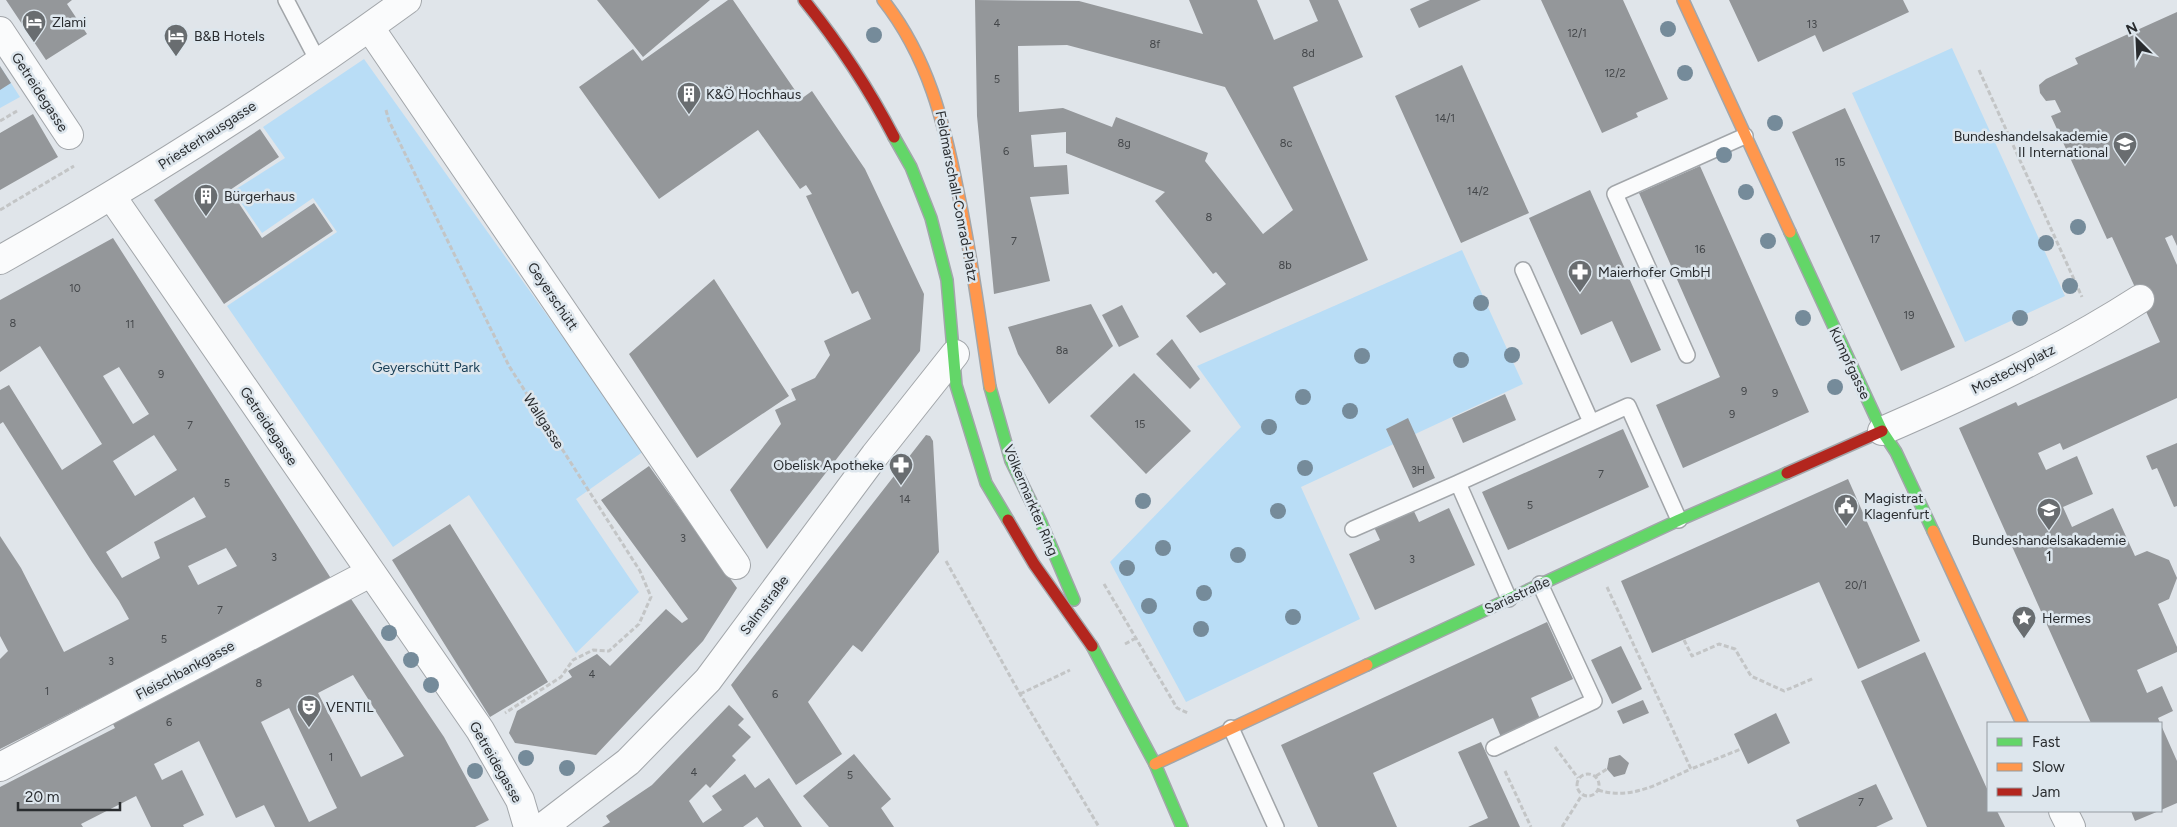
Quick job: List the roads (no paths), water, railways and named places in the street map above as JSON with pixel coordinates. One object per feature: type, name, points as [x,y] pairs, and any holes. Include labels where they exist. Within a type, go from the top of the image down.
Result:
[{"type":"main road","name":"Feldmarschall-Conrad-Platz","points":[[804,0],[821,21],[880,112],[912,167],[931,218],[947,280],[955,354]]},
{"type":"main road","name":"Feldmarschall-Conrad-Platz","points":[[817,0],[821,21]]},
{"type":"main road","name":"Feldmarschall-Conrad-Platz","points":[[883,0],[901,23],[917,51],[930,81],[946,128],[965,223],[980,316]]},
{"type":"main road","name":"Kumpfgasse","points":[[1683,0],[1882,431],[1896,452],[2022,722]]},
{"type":"main road","name":"Völkermarkter Ring","points":[[980,316],[991,391],[1011,461],[1040,520],[1094,649],[1155,764],[1182,827]]},
{"type":"main road","name":"Völkermarkter Ring","points":[[955,354],[956,385],[986,483],[1034,564],[1094,649]]},
{"type":"main road","name":"Sariastraße","points":[[1155,764],[1679,520],[1882,431]]},
{"type":"street","name":"Priesterhausgasse","points":[[0,260],[112,197],[318,63],[408,0]]},
{"type":"street","name":"Geyerschütt","points":[[370,28],[736,565]]},
{"type":"street","name":"Getreidegasse","points":[[0,31],[68,135]]},
{"type":"street","name":"Getreidegasse","points":[[112,197],[370,574],[480,730],[520,800],[528,827]]},
{"type":"street","name":"Mosteckyplatz","points":[[1882,431],[1936,408],[2096,327],[2140,299]]},
{"type":"street","name":"Salmstraße","points":[[543,827],[628,762],[708,680],[870,463],[955,354]]},
{"type":"street","name":"Fleischbankgasse","points":[[0,767],[370,574]]},
{"type":"street","points":[[2064,812],[2071,827]]},
{"type":"lane","points":[[286,0],[318,63]]},
{"type":"lane","points":[[1687,355],[1615,194],[1745,136]]},
{"type":"lane","points":[[1523,270],[1592,422]]},
{"type":"lane","points":[[1353,529],[1628,406],[1679,520]]},
{"type":"lane","points":[[1458,483],[1509,599]]},
{"type":"lane","points":[[1494,748],[1594,700],[1540,584]]},
{"type":"lane","points":[[1231,728],[1276,827]]},
{"type":"place","name":"Zlami","points":[[34,43]]},
{"type":"place","name":"B&B Hotels","points":[[176,57]]},
{"type":"place","name":"K&Ö Hochhaus","points":[[689,115]]},
{"type":"place","name":"Bundeshandelsakademie II International","points":[[2125,165]]},
{"type":"place","name":"Bürgerhaus","points":[[206,217]]},
{"type":"place","name":"Maierhofer GmbH","points":[[1580,293]]},
{"type":"place","name":"Obelisk Apotheke","points":[[901,486]]},
{"type":"place","name":"Magistrat Klagenfurt","points":[[1846,527]]},
{"type":"place","name":"Bundeshandelsakademie 1","points":[[2049,531]]},
{"type":"place","name":"Hermes","points":[[2024,639]]},
{"type":"place","name":"VENTIL","points":[[309,728]]},
{"type":"park label","name":"Geyerschütt Park","points":[[426,367]]}]
